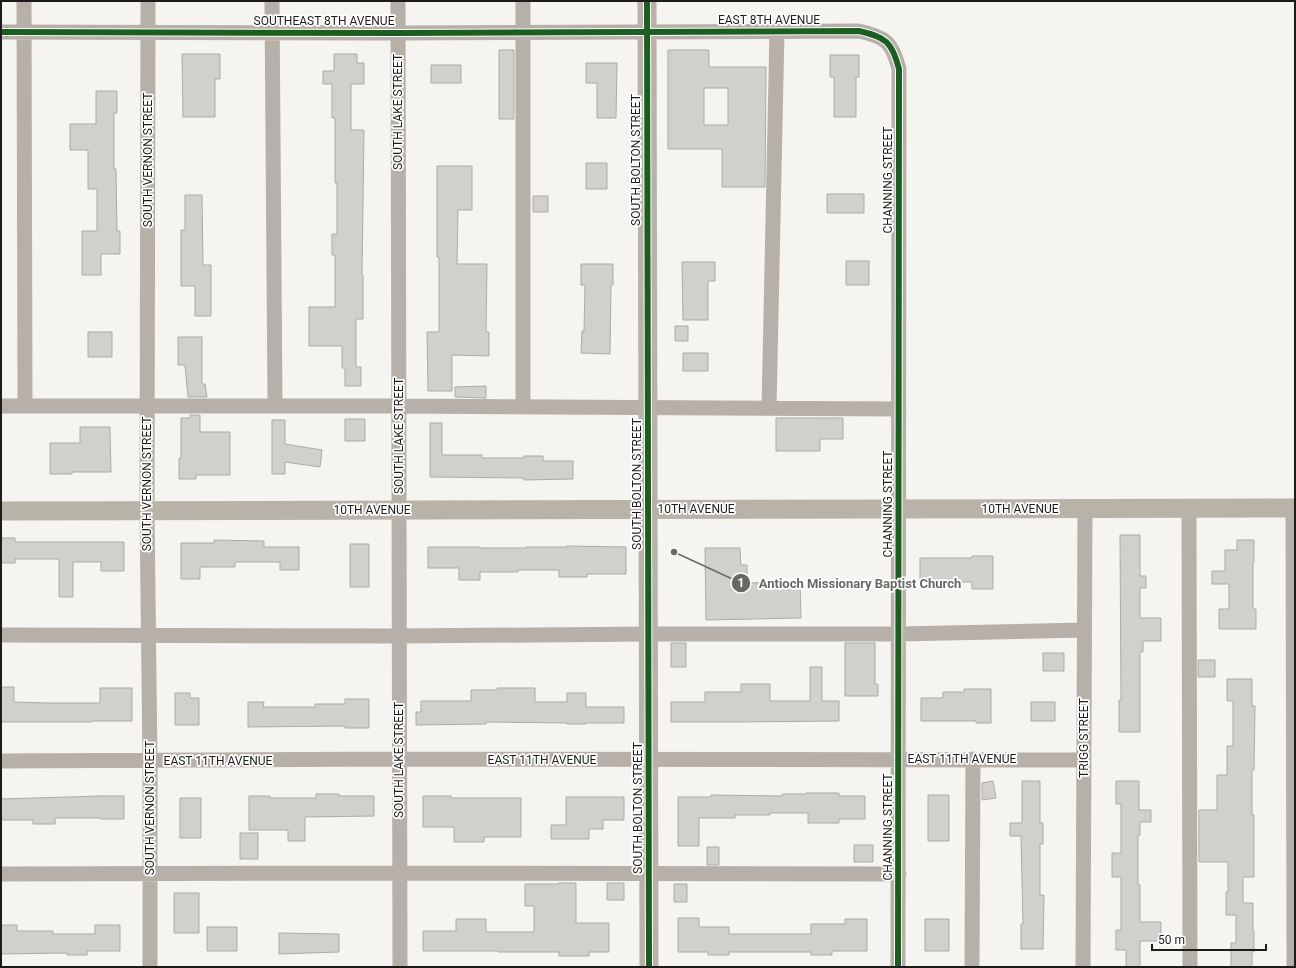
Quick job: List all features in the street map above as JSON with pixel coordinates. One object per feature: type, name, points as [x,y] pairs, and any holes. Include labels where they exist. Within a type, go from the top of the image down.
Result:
[{"type":"main road","name":"SOUTH BOLTON STREET","points":[[647,1],[649,967]]},
{"type":"main road","name":"10TH AVENUE","points":[[1,511],[1294,508]]},
{"type":"street","points":[[24,1],[25,406]]},
{"type":"street","name":"SOUTH VERNON STREET","points":[[148,1],[147,511],[150,761],[150,967]]},
{"type":"street","points":[[272,1],[275,406]]},
{"type":"street","name":"SOUTH LAKE STREET","points":[[398,1],[400,967]]},
{"type":"street","points":[[523,1],[523,406]]},
{"type":"street","name":"SOUTHEAST 8TH AVENUE","points":[[1,32],[398,33],[647,31]]},
{"type":"street","name":"EAST 8TH AVENUE","points":[[647,31],[859,31],[876,35],[888,42]]},
{"type":"street","points":[[769,408],[777,31]]},
{"type":"street","name":"CHANNING STREET","points":[[888,42],[896,56],[899,69],[898,967]]},
{"type":"street","points":[[1,406],[523,406],[899,409]]},
{"type":"street","points":[[1189,508],[1190,967]]},
{"type":"street","points":[[1294,508],[1294,967]]},
{"type":"street","name":"TRIGG STREET","points":[[1083,967],[1085,509]]},
{"type":"street","points":[[1,635],[399,636],[899,634],[1084,630]]},
{"type":"street","name":"EAST 11TH AVENUE","points":[[1,761],[399,759],[1084,760]]},
{"type":"street","points":[[972,967],[973,759]]},
{"type":"street","points":[[1,874],[899,874]]},
{"type":"building","points":[[499,50],[514,50],[514,119],[499,119]]},
{"type":"building","points":[[668,50],[709,50],[709,67],[766,67],[765,187],[722,187],[722,149],[668,149]],"holes":[[[704,88],[728,88],[728,125],[704,125]]]},
{"type":"building","points":[[182,54],[220,54],[220,79],[215,79],[215,117],[183,117]]},
{"type":"building","points":[[334,54],[357,54],[357,63],[364,63],[364,84],[351,84],[351,130],[364,130],[362,275],[363,319],[356,319],[356,367],[361,367],[361,386],[345,386],[345,368],[342,368],[342,346],[309,346],[309,307],[335,307],[335,255],[332,255],[332,234],[337,234],[335,118],[332,118],[332,84],[323,84],[323,71],[334,71]]},
{"type":"building","points":[[830,55],[859,55],[859,77],[856,77],[856,117],[834,117],[834,77],[830,77]]},
{"type":"building","points":[[586,63],[617,63],[616,118],[597,118],[597,83],[586,83]]},
{"type":"building","points":[[431,65],[461,65],[461,83],[431,83]]},
{"type":"building","points":[[96,91],[117,91],[117,113],[114,113],[114,169],[116,169],[117,231],[120,231],[120,254],[101,254],[101,275],[82,275],[82,231],[97,231],[97,189],[88,189],[88,150],[70,150],[70,124],[96,124]]},
{"type":"building","points":[[586,163],[607,163],[607,189],[586,189]]},
{"type":"building","points":[[437,166],[472,166],[472,210],[458,210],[457,264],[487,264],[486,332],[489,332],[489,356],[452,355],[452,391],[428,391],[427,332],[439,332]]},
{"type":"building","points":[[827,194],[864,194],[864,213],[827,213]]},
{"type":"building","points":[[185,195],[202,195],[203,265],[211,265],[211,316],[195,316],[195,286],[181,286],[181,230],[185,230]]},
{"type":"building","points":[[533,196],[548,196],[548,212],[533,212]]},
{"type":"building","points":[[846,261],[869,261],[869,285],[846,285]]},
{"type":"building","points":[[682,262],[715,262],[715,281],[708,281],[708,320],[683,320]]},
{"type":"building","points":[[581,264],[613,264],[613,285],[611,285],[610,354],[581,353],[582,331],[584,331],[585,285],[581,285]]},
{"type":"building","points":[[675,326],[688,326],[688,341],[675,341]]},
{"type":"building","points":[[88,332],[112,332],[112,357],[88,357]]},
{"type":"building","points":[[178,337],[202,337],[202,384],[205,384],[207,397],[188,397],[185,365],[178,365]]},
{"type":"building","points":[[683,353],[708,353],[708,371],[683,371]]},
{"type":"building","points":[[486,386],[486,398],[455,397],[455,387]]},
{"type":"building","points":[[190,415],[200,415],[200,432],[230,432],[230,475],[196,475],[196,479],[179,479],[179,458],[181,458],[181,418],[190,418]]},
{"type":"building","points":[[776,418],[843,418],[843,439],[820,439],[820,451],[776,451]]},
{"type":"building","points":[[345,419],[365,419],[365,441],[345,441]]},
{"type":"building","points":[[272,420],[285,420],[285,444],[322,450],[320,467],[285,462],[285,474],[272,474]]},
{"type":"building","points":[[430,423],[442,423],[442,455],[482,455],[482,458],[524,458],[524,456],[543,456],[543,461],[573,461],[573,479],[524,480],[524,478],[430,477]]},
{"type":"building","points":[[80,427],[110,427],[111,472],[72,472],[72,474],[50,474],[50,443],[80,443]]},
{"type":"building","points":[[1120,535],[1140,535],[1140,576],[1146,576],[1146,588],[1140,588],[1140,618],[1161,618],[1161,641],[1143,641],[1143,652],[1140,652],[1140,732],[1119,732],[1119,700],[1121,700]]},
{"type":"building","points":[[1,538],[15,538],[15,542],[124,542],[124,571],[101,571],[101,562],[73,562],[73,597],[59,597],[59,559],[15,559],[15,563],[1,563]]},
{"type":"building","points":[[214,540],[264,541],[264,547],[299,547],[299,570],[280,570],[280,562],[235,562],[235,567],[200,567],[200,579],[181,579],[181,543],[214,543]]},
{"type":"building","points":[[1237,540],[1254,540],[1253,609],[1256,609],[1256,629],[1219,629],[1219,609],[1229,609],[1229,584],[1212,584],[1212,571],[1225,571],[1225,550],[1237,550]]},
{"type":"building","points":[[350,544],[369,544],[369,587],[350,587]]},
{"type":"building","points":[[567,546],[626,547],[626,574],[587,574],[587,577],[559,577],[559,570],[518,570],[518,572],[480,572],[480,580],[459,580],[459,568],[428,568],[428,547],[526,548]]},
{"type":"building","points":[[705,548],[740,548],[741,565],[747,565],[747,583],[800,582],[801,618],[706,620]]},
{"type":"building","points":[[972,556],[993,556],[993,589],[972,589],[972,582],[920,582],[920,558],[972,558]]},
{"type":"building","points":[[671,643],[686,643],[686,667],[671,667]]},
{"type":"building","points":[[845,643],[875,643],[875,684],[878,684],[878,696],[845,696]]},
{"type":"building","points":[[1043,653],[1064,653],[1064,671],[1043,671]]},
{"type":"building","points":[[1198,660],[1215,660],[1215,677],[1198,677]]},
{"type":"building","points":[[810,667],[822,667],[822,701],[839,701],[839,721],[671,722],[671,702],[705,702],[705,692],[741,692],[741,684],[770,684],[770,701],[810,701]]},
{"type":"building","points":[[1227,679],[1252,679],[1252,706],[1255,706],[1254,770],[1252,770],[1254,877],[1243,877],[1243,903],[1253,903],[1254,952],[1252,952],[1252,967],[1231,967],[1231,943],[1236,943],[1236,915],[1226,915],[1228,862],[1199,862],[1199,810],[1217,810],[1217,775],[1227,775],[1227,746],[1233,746],[1233,701],[1227,701]]},
{"type":"building","points":[[1,687],[14,687],[14,702],[47,703],[100,703],[100,688],[132,688],[132,721],[1,722]]},
{"type":"building","points":[[497,688],[535,688],[535,702],[567,702],[567,693],[586,693],[586,707],[624,707],[624,723],[567,724],[486,722],[486,724],[416,725],[416,712],[421,712],[421,701],[471,701],[471,690],[497,690]]},
{"type":"building","points":[[964,689],[991,689],[991,723],[976,723],[976,721],[921,721],[921,698],[943,698],[943,692],[964,692]]},
{"type":"building","points":[[175,693],[190,693],[190,698],[199,698],[199,725],[175,725]]},
{"type":"building","points":[[345,699],[369,699],[369,728],[345,728],[345,726],[248,727],[248,702],[264,702],[263,707],[315,707],[315,704],[345,704]]},
{"type":"building","points":[[1031,702],[1055,702],[1055,721],[1031,721]]},
{"type":"building","points":[[993,781],[996,798],[982,800],[982,783]]},
{"type":"building","points":[[1022,781],[1040,781],[1040,823],[1043,823],[1043,844],[1040,844],[1040,895],[1044,895],[1043,949],[1021,949],[1021,924],[1023,924],[1021,836],[1010,836],[1010,823],[1022,823]]},
{"type":"building","points":[[1116,781],[1139,781],[1139,810],[1151,810],[1151,822],[1140,822],[1140,835],[1138,835],[1140,922],[1161,922],[1161,941],[1140,941],[1140,967],[1126,967],[1126,950],[1116,950],[1116,930],[1121,930],[1121,877],[1112,877],[1112,853],[1121,853],[1121,804],[1116,804]]},
{"type":"building","points":[[839,793],[839,796],[865,796],[865,819],[839,819],[839,823],[808,823],[808,813],[770,813],[770,815],[735,815],[735,818],[699,818],[699,846],[678,846],[678,797],[711,797],[711,795],[782,796],[782,794]]},
{"type":"building","points":[[316,794],[339,794],[339,796],[374,796],[374,816],[305,817],[305,841],[288,841],[288,830],[249,830],[249,796],[270,796],[270,798],[316,798]]},
{"type":"building","points":[[928,795],[949,795],[949,841],[928,841]]},
{"type":"building","points":[[124,796],[124,819],[55,818],[55,824],[33,824],[33,820],[1,820],[1,799]]},
{"type":"building","points":[[423,796],[451,796],[451,798],[521,798],[521,837],[484,837],[484,842],[454,842],[454,827],[423,827]]},
{"type":"building","points":[[566,797],[624,797],[624,820],[603,820],[603,829],[589,829],[589,839],[551,839],[551,825],[566,825]]},
{"type":"building","points":[[180,798],[201,798],[201,838],[180,838]]},
{"type":"building","points":[[240,833],[258,833],[258,859],[240,859]]},
{"type":"building","points":[[854,845],[873,845],[873,862],[854,862]]},
{"type":"building","points":[[707,847],[719,847],[719,865],[707,865]]},
{"type":"building","points":[[576,883],[576,923],[609,923],[609,952],[589,952],[589,956],[559,956],[559,952],[423,951],[423,931],[456,931],[456,919],[486,919],[486,932],[534,932],[534,906],[525,906],[525,884]]},
{"type":"building","points":[[607,883],[624,883],[624,900],[607,900]]},
{"type":"building","points":[[674,884],[687,884],[687,902],[674,902]]},
{"type":"building","points":[[174,893],[199,893],[199,933],[174,933]]},
{"type":"building","points":[[678,918],[699,918],[699,927],[729,927],[729,934],[811,934],[811,924],[845,924],[845,919],[867,919],[867,951],[832,951],[832,955],[811,955],[811,952],[729,952],[729,955],[708,955],[708,952],[678,952]]},
{"type":"building","points":[[925,919],[949,919],[949,951],[925,951]]},
{"type":"building","points":[[1,925],[17,925],[17,931],[53,931],[53,934],[95,934],[95,925],[120,925],[120,951],[87,951],[87,955],[67,955],[67,953],[1,954]]},
{"type":"building","points":[[207,927],[237,927],[237,951],[207,951]]},
{"type":"building","points":[[279,933],[339,934],[339,952],[279,954]]},
{"type":"cycle path","points":[[647,1],[649,967]]},
{"type":"cycle path","points":[[1,32],[398,33],[859,31],[876,36],[886,42],[894,53],[899,69],[898,967]]},
{"type":"place","name":"Antioch Missionary Baptist Church","points":[[674,552]]}]
